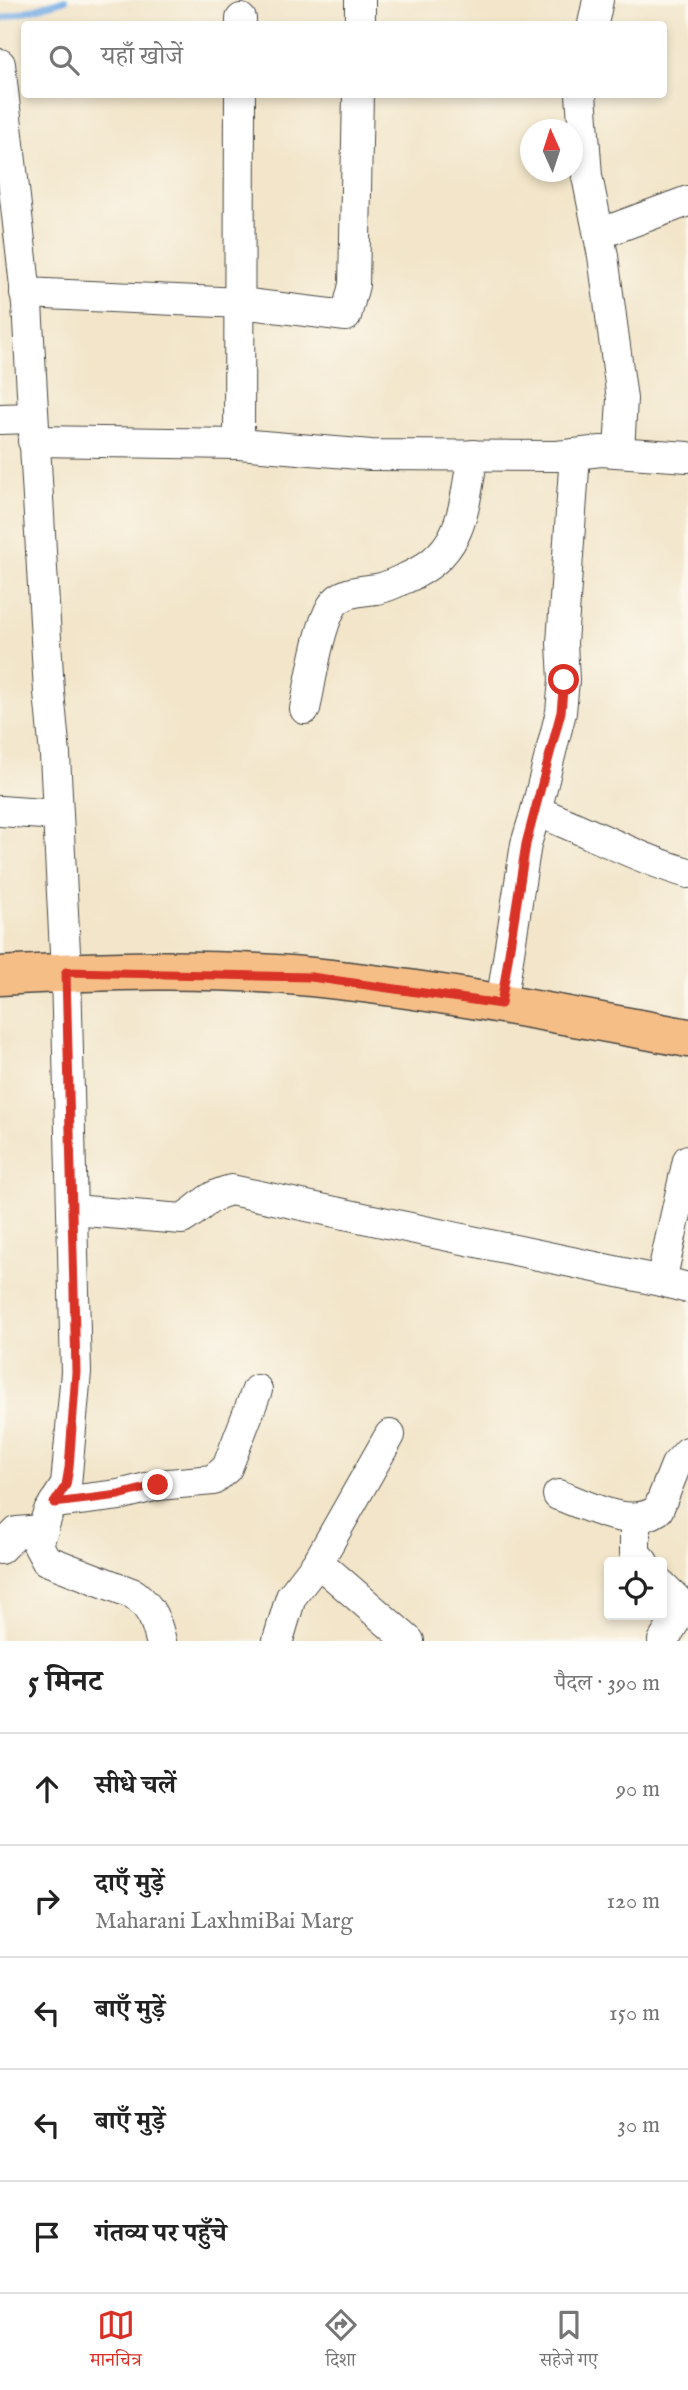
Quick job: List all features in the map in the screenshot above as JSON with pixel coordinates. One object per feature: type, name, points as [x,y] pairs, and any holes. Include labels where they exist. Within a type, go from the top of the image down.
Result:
[{"type":"main road","points":[[0,976],[66,972],[311,977],[501,1004],[688,1038]]},
{"type":"street","points":[[360,0],[360,21]]},
{"type":"street","points":[[594,21],[598,0]]},
{"type":"street","points":[[0,64],[9,232],[25,293],[43,558],[66,972],[73,1210],[76,1372],[69,1468],[66,1485],[48,1517],[38,1545],[46,1560],[134,1594],[146,1604],[156,1619],[161,1641]]},
{"type":"street","points":[[239,444],[240,98]]},
{"type":"street","points":[[25,293],[241,303],[346,316],[354,285],[358,98]]},
{"type":"street","points":[[581,98],[587,176],[599,234],[622,399],[619,451]]},
{"type":"street","points":[[599,234],[688,201]]},
{"type":"street","points":[[0,419],[33,430],[371,455],[575,454],[619,451],[688,457]]},
{"type":"street","points":[[501,1004],[517,894],[561,712],[564,680],[562,643],[575,454]]},
{"type":"street","points":[[305,709],[315,660],[332,605],[341,597],[380,589],[429,568],[449,547],[461,524],[473,455]]},
{"type":"street","points":[[0,811],[57,815]]},
{"type":"street","points":[[536,811],[591,832],[618,849],[688,873]]},
{"type":"street","points":[[73,1210],[182,1219],[196,1211],[210,1195],[231,1190],[674,1284],[688,1160]]},
{"type":"street","points":[[0,1549],[17,1532],[48,1517],[158,1485],[213,1480],[226,1468],[257,1390]]},
{"type":"street","points":[[274,1641],[291,1597],[318,1562],[390,1435]]},
{"type":"street","points":[[558,1495],[635,1518],[658,1510],[676,1465],[688,1452]]},
{"type":"street","points":[[635,1518],[635,1552],[639,1557]]},
{"type":"street","points":[[318,1562],[409,1641]]},
{"type":"street","points":[[663,1641],[674,1623],[680,1603],[667,1590]]},
{"type":"waterway","points":[[0,19],[65,0]]},
{"type":"route","points":[[158,1485],[119,1495],[54,1503],[66,1485],[69,1468],[76,1372],[66,972],[311,977],[501,1004],[526,844],[561,712],[564,680]]}]
